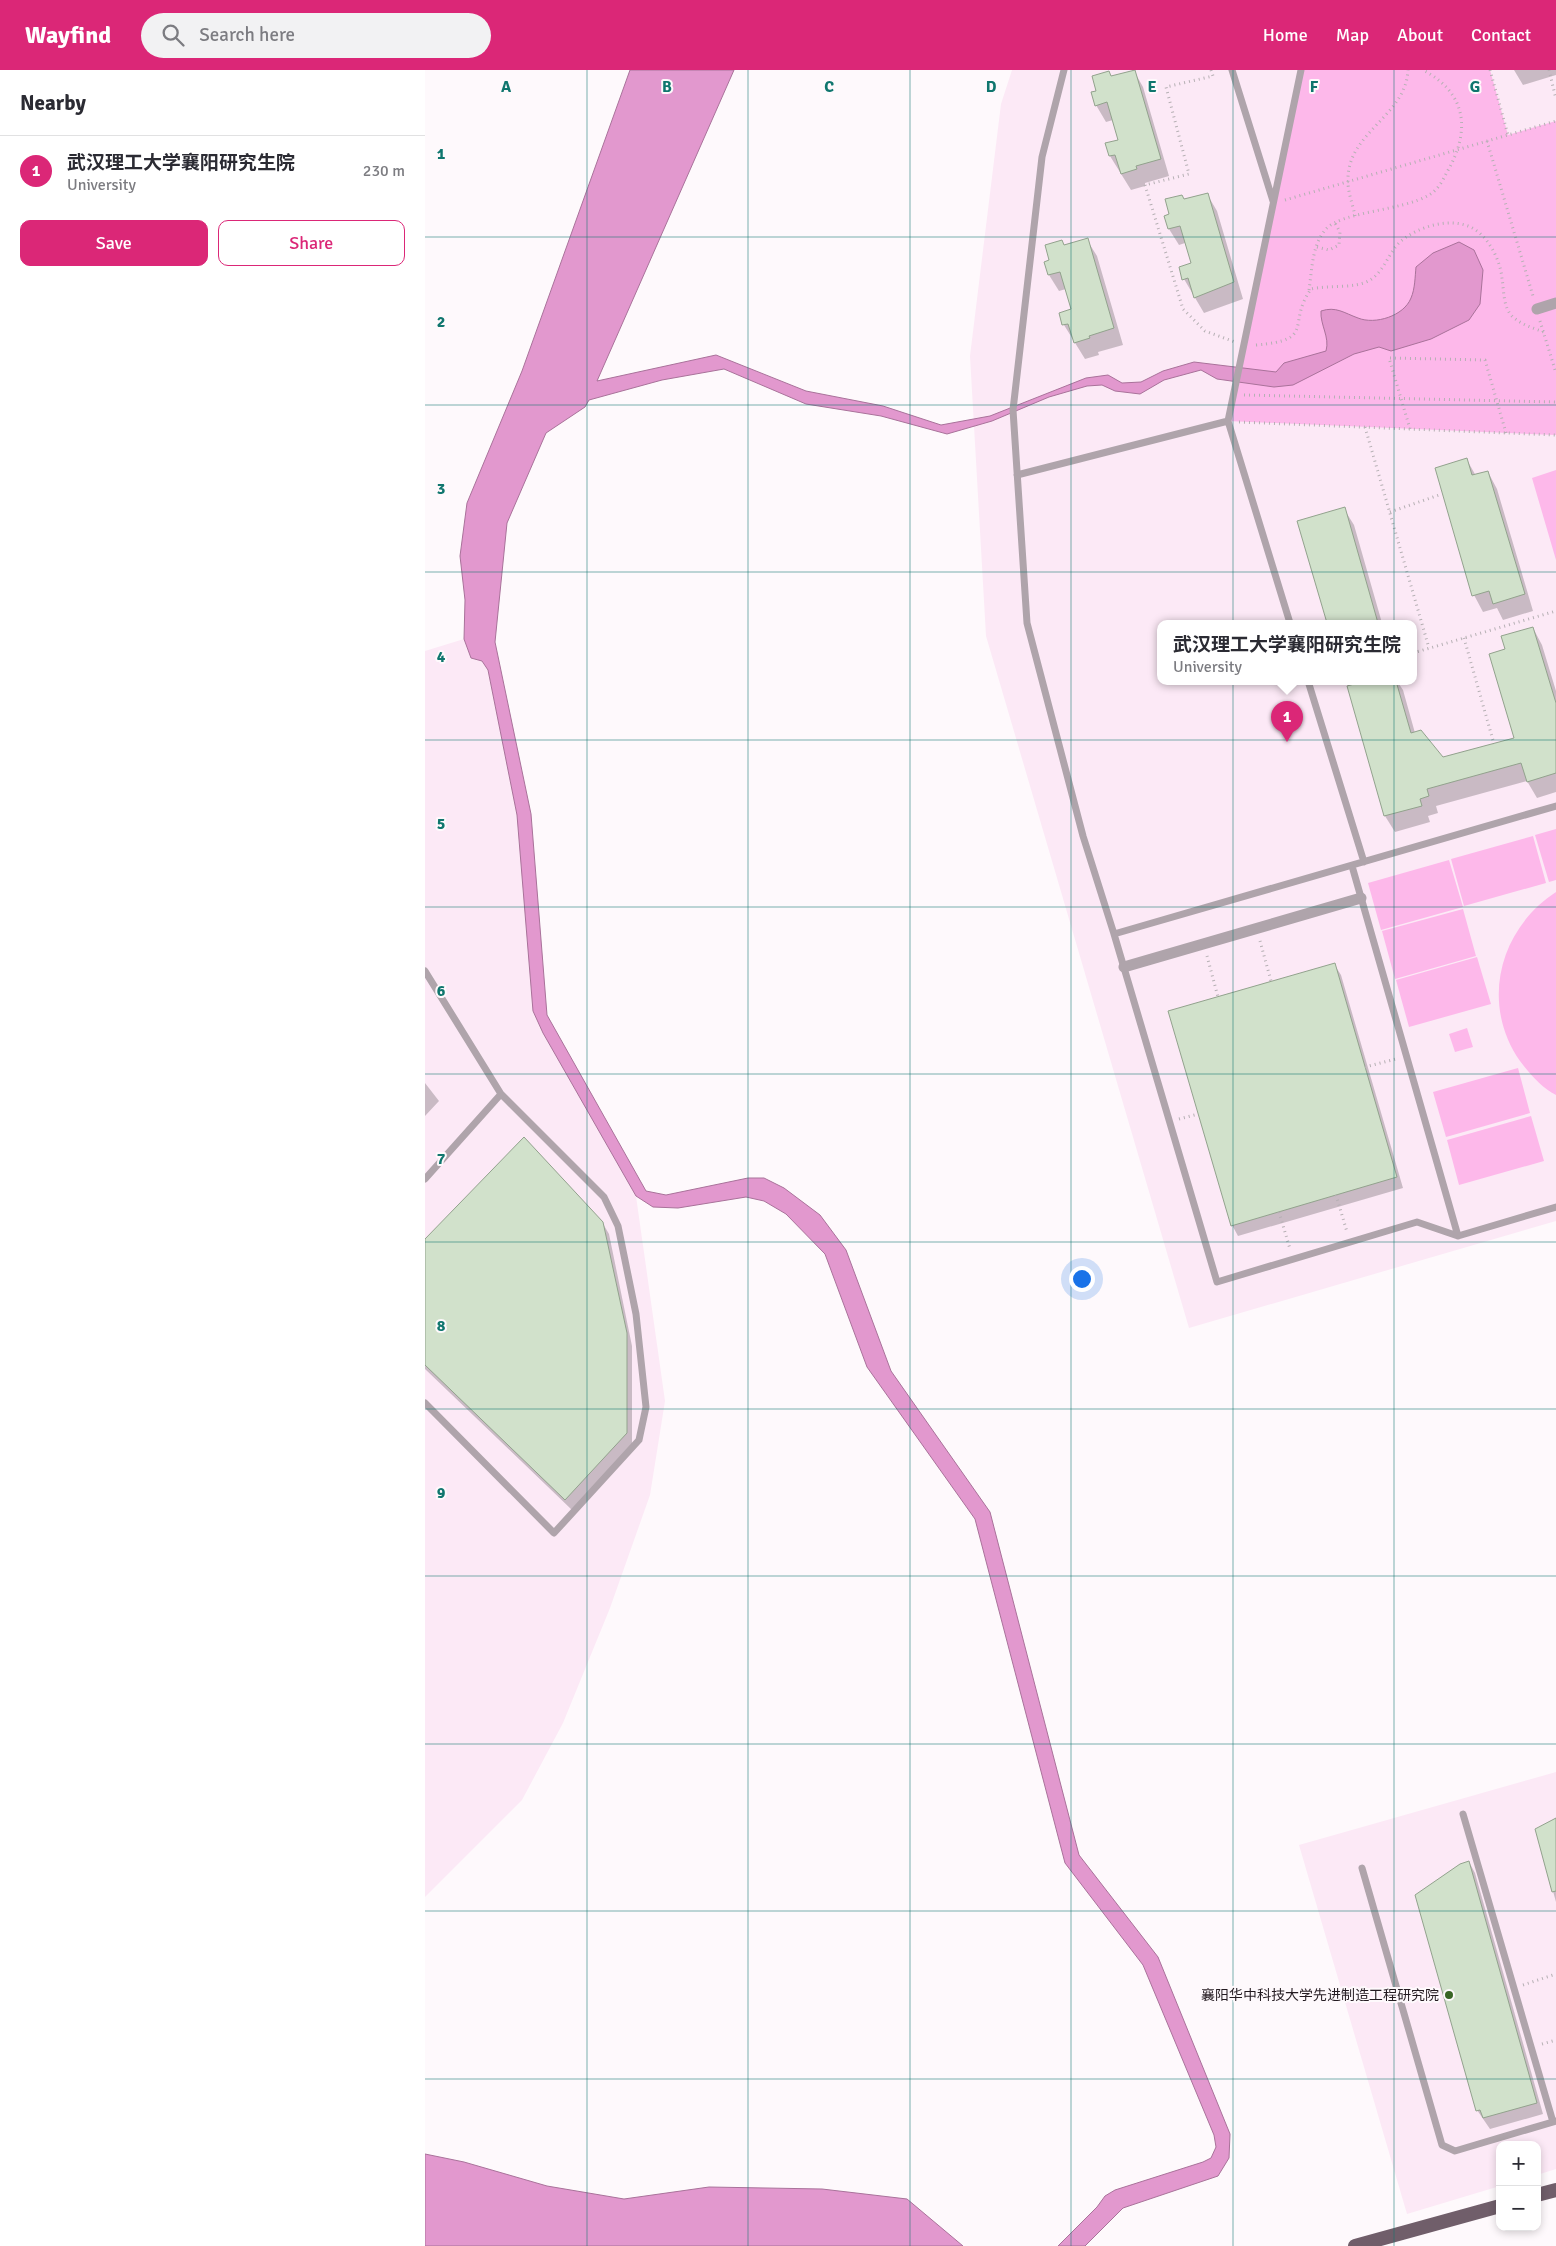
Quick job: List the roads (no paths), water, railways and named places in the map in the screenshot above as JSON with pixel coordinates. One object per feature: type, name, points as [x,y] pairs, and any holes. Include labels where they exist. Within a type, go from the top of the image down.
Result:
[{"type":"main road","points":[[1541,2194],[1556,2190]]},
{"type":"main road","points":[[1355,2246],[1496,2207]]},
{"type":"street","points":[[1537,309],[1556,303]]},
{"type":"street","points":[[1124,967],[1361,898]]},
{"type":"lane","points":[[1064,70],[1042,157],[1013,410],[1027,623],[1083,836],[1124,967],[1217,1282],[1417,1222],[1458,1236],[1556,1207]]},
{"type":"lane","points":[[1233,70],[1273,204]]},
{"type":"lane","points":[[1290,620],[1228,422],[1301,70]]},
{"type":"lane","points":[[1017,475],[1228,422]]},
{"type":"lane","points":[[1309,685],[1364,862]]},
{"type":"lane","points":[[1114,934],[1556,806]]},
{"type":"lane","points":[[1352,866],[1458,1236]]},
{"type":"lane","points":[[425,971],[501,1094],[604,1197],[618,1226],[636,1314],[646,1407],[639,1440],[555,1533],[425,1403]]},
{"type":"lane","points":[[425,1179],[501,1094]]},
{"type":"lane","points":[[1362,1868],[1442,2145],[1455,2151],[1555,2122],[1463,1814]]},
{"type":"place","name":"武汉理工大学襄阳研究生院","points":[[1287,742]]},
{"type":"place","name":"襄阳华中科技大学先进制造工程研究院","points":[[1449,1995]]}]
